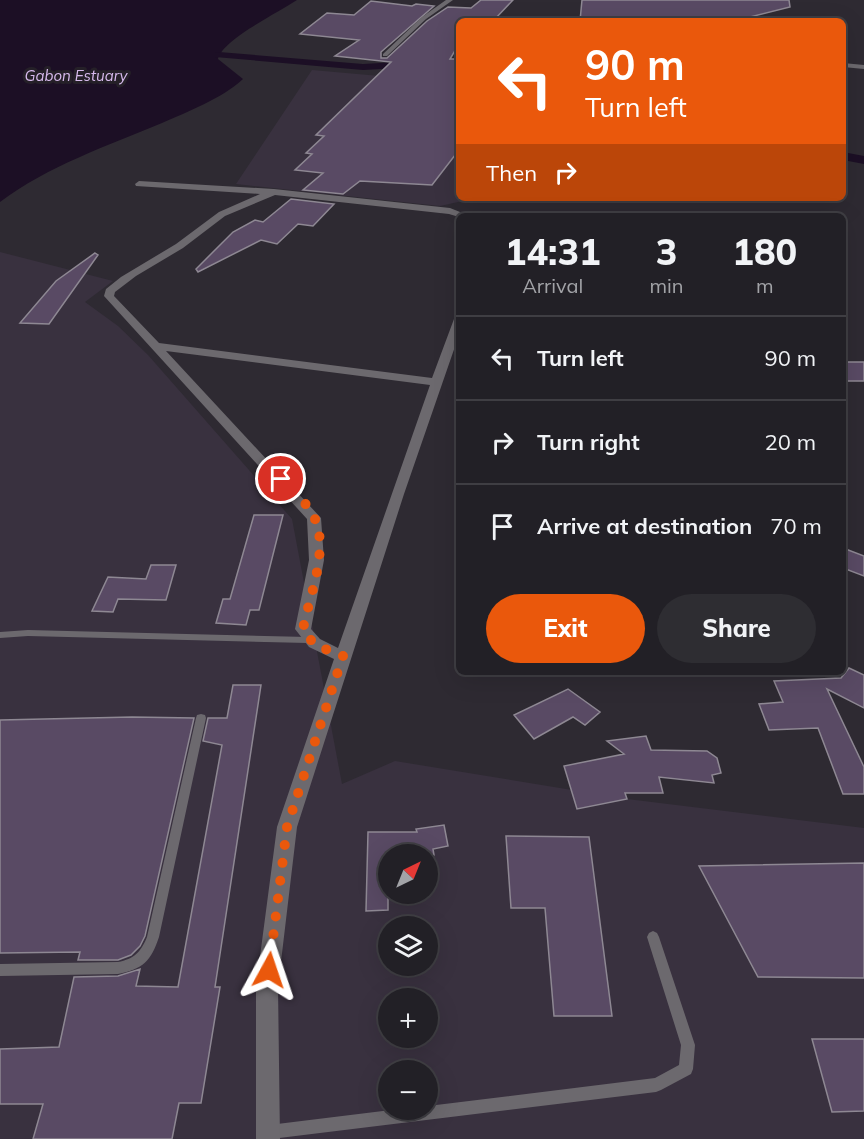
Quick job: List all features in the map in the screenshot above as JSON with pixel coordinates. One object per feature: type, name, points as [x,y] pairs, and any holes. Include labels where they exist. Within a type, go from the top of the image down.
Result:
[{"type":"street","points":[[385,55],[424,18],[450,0]]},
{"type":"street","points":[[846,65],[864,67]]},
{"type":"street","points":[[140,184],[273,192],[456,213]]},
{"type":"street","points":[[273,192],[242,203],[220,216],[174,250],[140,267],[110,291],[109,296],[314,518],[320,537],[318,558],[303,629],[308,640],[343,656]]},
{"type":"street","points":[[269,1135],[267,987],[287,827],[343,656],[456,328]]},
{"type":"street","points":[[156,346],[438,382]]},
{"type":"lane","points":[[0,635],[28,633],[308,640]]},
{"type":"lane","points":[[0,970],[118,968],[136,966],[144,957],[153,937],[201,718]]},
{"type":"lane","points":[[269,1135],[656,1085],[686,1069],[688,1046],[652,937]]},
{"type":"shaded area","points":[[312,70],[456,83],[456,201],[462,201],[440,206],[236,184]]},
{"type":"shaded area","points":[[0,252],[113,281],[85,302],[118,326],[148,355],[292,519],[342,784],[395,761],[627,799],[864,828],[864,1139],[0,1139]]},
{"type":"water","name":"Gabon Estuary","points":[[0,0],[297,0],[240,35],[222,52],[218,59],[243,79],[225,93],[194,109],[58,167],[18,189],[0,202]]},
{"type":"building","points":[[481,0],[513,0],[496,18],[456,18],[456,49],[450,59],[456,59],[456,154],[432,185],[360,181],[343,194],[303,190],[323,173],[295,170],[312,154],[306,153],[324,136],[316,135],[391,62],[335,56],[359,40],[300,34],[327,13],[354,15],[371,1],[434,6],[381,52],[381,58],[387,58],[427,21],[448,7],[471,8]]},
{"type":"building","points":[[582,0],[789,0],[790,7],[746,18],[580,18]]},
{"type":"building","points":[[291,199],[334,204],[313,226],[298,224],[277,244],[261,240],[198,272],[196,269],[233,232],[255,220],[263,222]]},
{"type":"building","points":[[95,253],[98,255],[49,324],[20,323],[56,281]]},
{"type":"building","points":[[846,362],[864,362],[864,381],[846,381]]},
{"type":"building","points":[[254,515],[283,515],[259,610],[250,610],[246,625],[216,623],[223,599],[230,599]]},
{"type":"building","points":[[846,549],[864,556],[864,576],[846,569]]},
{"type":"building","points":[[151,565],[176,565],[166,600],[118,599],[113,612],[92,611],[108,577],[146,579]]},
{"type":"building","points":[[849,668],[864,675],[864,708],[827,689],[864,767],[864,794],[843,794],[818,728],[769,730],[759,704],[783,702],[774,681],[841,678],[846,675]]},
{"type":"building","points":[[233,685],[261,685],[215,987],[220,987],[201,1103],[179,1103],[172,1139],[33,1139],[43,1104],[0,1104],[0,1049],[59,1047],[74,977],[118,976],[140,969],[136,986],[178,987],[222,745],[203,741],[208,718],[227,718]]},
{"type":"building","points":[[568,689],[600,712],[585,725],[573,717],[534,739],[514,715]]},
{"type":"building","points":[[194,718],[145,936],[140,946],[131,955],[118,960],[78,960],[80,952],[0,953],[0,720]]},
{"type":"building","points":[[646,736],[651,750],[707,751],[717,758],[721,773],[712,775],[714,783],[659,777],[663,793],[625,793],[627,799],[577,809],[564,766],[624,754],[607,741]]},
{"type":"building","points":[[444,825],[448,846],[438,848],[438,844],[378,844],[378,904],[388,904],[388,910],[366,911],[368,832],[417,832],[416,829]]},
{"type":"building","points":[[506,836],[589,837],[612,1016],[554,1016],[545,908],[511,908]]},
{"type":"building","points":[[864,863],[864,978],[758,977],[699,866]]},
{"type":"building","points":[[812,1039],[864,1039],[864,1111],[832,1112]]},
{"type":"waterway","points":[[219,55],[363,67],[399,65],[456,70]]},
{"type":"waterway","points":[[846,157],[864,160]]},
{"type":"route","points":[[269,970],[287,827],[343,656],[308,640],[303,629],[318,558],[320,537],[314,518],[281,479]]}]
